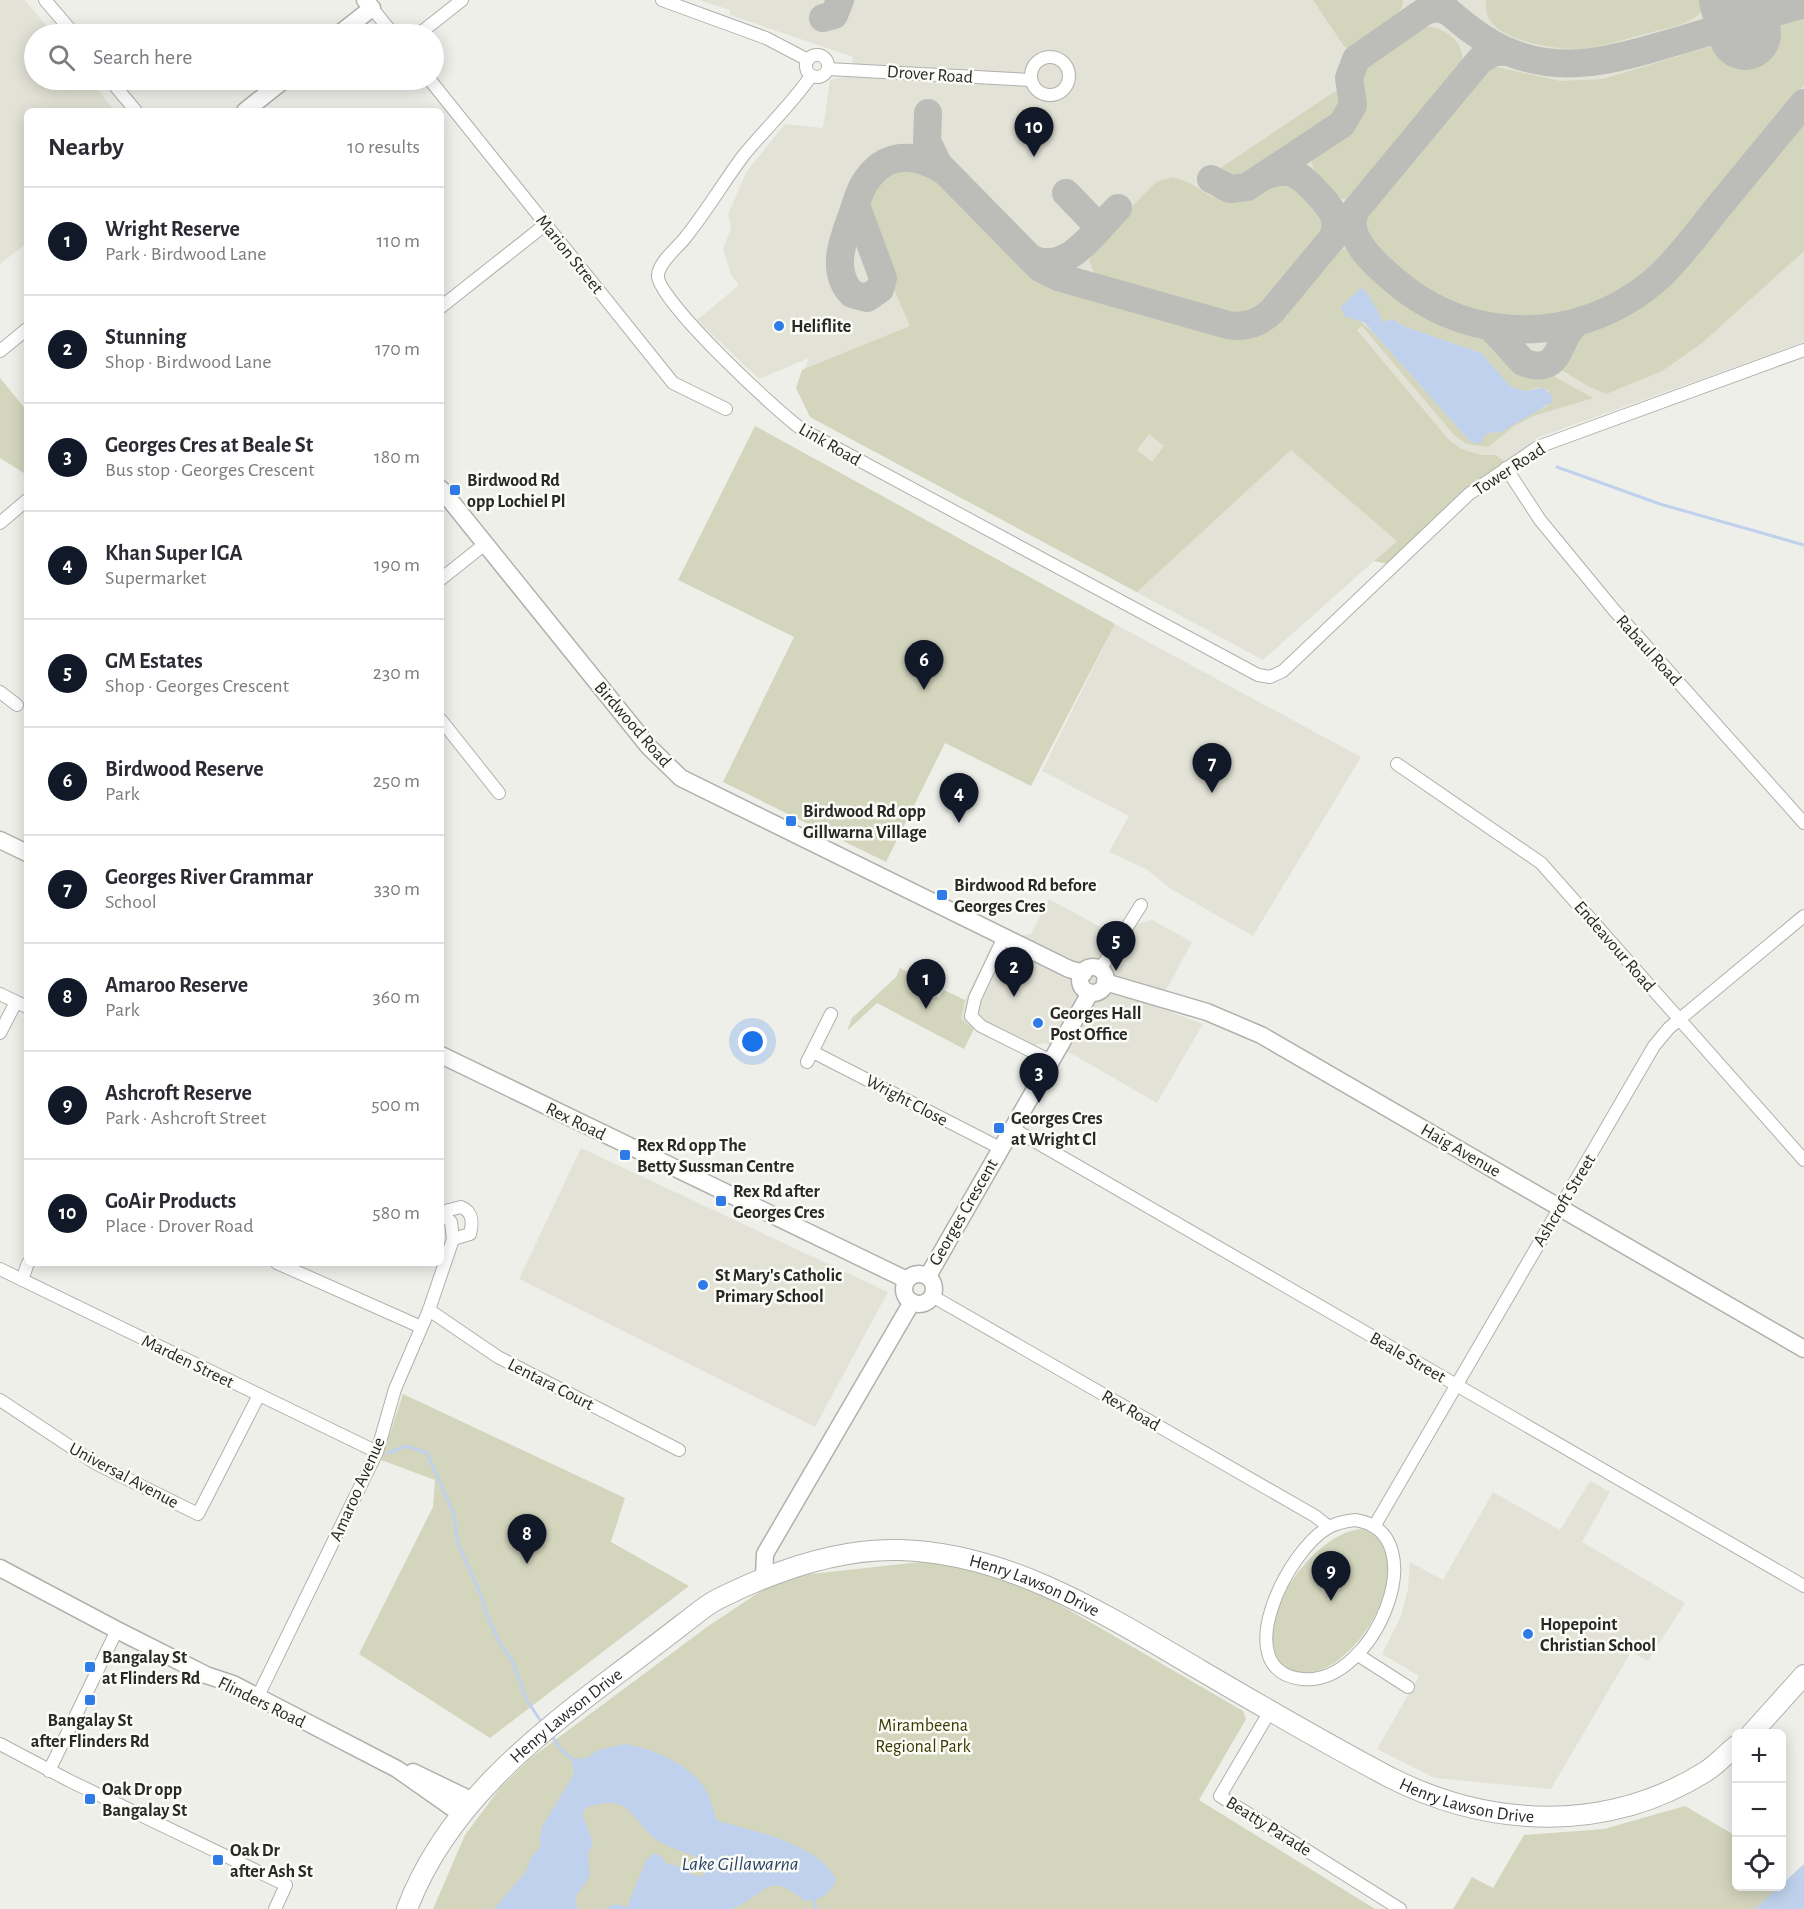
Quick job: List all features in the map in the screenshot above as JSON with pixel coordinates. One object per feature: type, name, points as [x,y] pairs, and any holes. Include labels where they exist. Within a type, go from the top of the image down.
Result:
[{"type":"main road","name":"Henry Lawson Drive","points":[[407,1909],[431,1858],[467,1808],[546,1728],[715,1600],[764,1578],[817,1560],[874,1550],[917,1551],[973,1560],[1033,1580],[1094,1610],[1270,1711],[1428,1796],[1469,1809],[1523,1817],[1591,1814],[1649,1799],[1705,1772],[1732,1750]]},
{"type":"main road","points":[[1756,1729],[1804,1676]]},
{"type":"street","points":[[45,0],[65,24]]},
{"type":"street","points":[[432,24],[462,0]]},
{"type":"street","points":[[662,0],[766,38],[808,60]]},
{"type":"street","points":[[349,24],[368,4],[385,24]]},
{"type":"street","points":[[814,56],[821,56],[826,61],[828,69],[821,76],[811,76],[806,67],[808,60],[814,56]]},
{"type":"street","name":"Drover Road","points":[[828,69],[1031,80]]},
{"type":"street","name":"Link Road","points":[[811,76],[745,154],[687,236],[659,269],[658,280],[664,291],[714,349],[776,408],[803,430],[1240,667],[1258,675],[1270,677]]},
{"type":"street","points":[[118,90],[133,108]]},
{"type":"street","points":[[249,108],[271,90]]},
{"type":"street","name":"Marion Street","points":[[438,90],[673,382],[726,409]]},
{"type":"street","points":[[444,305],[546,224]]},
{"type":"street","points":[[0,351],[24,331]]},
{"type":"street","name":"Tower Road","points":[[1270,677],[1283,671],[1470,494],[1538,447],[1804,350]]},
{"type":"street","name":"Rabaul Road","points":[[1506,468],[1540,520],[1614,610],[1804,823]]},
{"type":"street","name":"Birdwood Road","points":[[444,493],[649,747],[681,777],[1069,969],[1084,973]]},
{"type":"street","points":[[0,523],[24,503]]},
{"type":"street","points":[[444,577],[485,544]]},
{"type":"street","points":[[0,692],[17,705]]},
{"type":"street","points":[[444,724],[499,792]]},
{"type":"street","name":"Endeavour Road","points":[[1397,764],[1541,863],[1804,1160]]},
{"type":"street","points":[[0,840],[24,852]]},
{"type":"street","points":[[1103,975],[1093,967],[1084,973],[1081,986],[1090,993],[1101,989],[1103,975],[1141,905]]},
{"type":"street","name":"Ashcroft Street","points":[[1375,1525],[1654,1046],[1680,1019],[1804,916]]},
{"type":"street","points":[[1004,937],[975,998],[971,1016],[981,1026],[1051,1061]]},
{"type":"street","name":"Haig Avenue","points":[[1103,975],[1251,1029],[1804,1349]]},
{"type":"street","name":"Georges Crescent","points":[[928,1276],[1090,993]]},
{"type":"street","points":[[0,994],[21,1005],[0,1033]]},
{"type":"street","name":"Wright Close","points":[[831,1014],[810,1057],[1000,1148]]},
{"type":"street","name":"Rex Road","points":[[444,1056],[907,1280]]},
{"type":"street","name":"Beale Street","points":[[1012,1128],[1804,1586]]},
{"type":"street","points":[[444,1211],[461,1207],[468,1210],[473,1222],[470,1234],[453,1239],[451,1222],[444,1215]]},
{"type":"street","name":"Amaroo Avenue","points":[[444,1266],[453,1239]]},
{"type":"street","points":[[22,1280],[27,1266]]},
{"type":"street","points":[[284,1266],[421,1327]]},
{"type":"street","name":"Amaroo Avenue","points":[[257,1698],[377,1452],[395,1389],[429,1310],[444,1266]]},
{"type":"street","name":"Marden Street","points":[[0,1269],[377,1452]]},
{"type":"street","points":[[916,1274],[928,1276],[934,1288],[932,1296],[923,1303],[912,1302],[904,1290],[907,1280],[916,1274]]},
{"type":"street","name":"Rex Road","points":[[932,1296],[1315,1516],[1329,1527]]},
{"type":"street","points":[[764,1578],[765,1554],[912,1302]]},
{"type":"street","name":"Lentara Court","points":[[429,1310],[498,1357],[679,1450]]},
{"type":"street","name":"Universal Avenue","points":[[0,1400],[95,1463],[198,1514],[259,1395]]},
{"type":"street","points":[[1355,1520],[1375,1525],[1387,1537],[1393,1553],[1394,1570],[1391,1589],[1381,1621],[1358,1655],[1332,1673],[1302,1679],[1281,1671],[1269,1654],[1267,1629],[1278,1587],[1297,1556],[1329,1527],[1355,1520]]},
{"type":"street","name":"Flinders Road","points":[[0,1568],[117,1630],[397,1769],[467,1808]]},
{"type":"street","points":[[49,1771],[117,1630]]},
{"type":"street","points":[[1358,1655],[1408,1687]]},
{"type":"street","name":"Beatty Parade","points":[[1270,1711],[1220,1796],[1400,1909]]},
{"type":"street","points":[[0,1744],[49,1771],[286,1886],[275,1909]]},
{"type":"shaded area","points":[[0,0],[25,0],[45,24],[24,24],[24,90],[98,90],[113,108],[24,108],[24,245],[0,264]]},
{"type":"shaded area","points":[[698,0],[1804,0],[1804,342],[1537,438],[1509,460],[1447,496],[1263,660],[810,417],[797,388],[809,358],[759,379],[697,320],[739,285],[731,275],[723,249],[731,228],[728,214],[747,171],[785,124],[823,128],[830,80],[852,75],[853,57],[730,15],[730,10]]},
{"type":"shaded area","points":[[1115,624],[1361,757],[1253,936],[1171,889],[1146,869],[1109,852],[1129,816],[1042,771]]},
{"type":"shaded area","points":[[1049,899],[1108,931],[1152,920],[1192,942],[1157,1007],[1203,1024],[1157,1103],[1074,1055],[1044,1043],[1036,1045],[1030,1056],[967,1025],[961,1019],[965,1000],[994,940],[1031,934]]},
{"type":"shaded area","name":"St Mary's Catholic Primary School","points":[[581,1148],[888,1292],[815,1427],[519,1279]]},
{"type":"shaded area","name":"Hopepoint Christian School","points":[[1590,1481],[1610,1492],[1582,1542],[1685,1603],[1648,1661],[1631,1652],[1551,1789],[1435,1778],[1377,1749],[1419,1676],[1382,1654],[1401,1616],[1408,1589],[1410,1562],[1443,1580],[1493,1492],[1560,1530]]},
{"type":"green space","points":[[1313,0],[1403,0],[1398,14],[1383,29],[1349,49],[1344,46]]},
{"type":"green space","points":[[1486,0],[1708,1],[1697,15],[1681,24],[1604,45],[1566,49],[1522,41],[1499,29],[1489,20]]},
{"type":"green space","points":[[1804,18],[1804,85],[1666,253],[1639,277],[1609,296],[1577,310],[1543,317],[1510,318],[1476,312],[1443,299],[1404,274],[1363,229],[1362,220],[1365,214],[1486,69],[1497,67],[1560,81],[1603,79]]},
{"type":"green space","points":[[1422,27],[1439,29],[1453,38],[1462,52],[1460,69],[1355,196],[1348,199],[1340,198],[1326,189],[1320,181],[1312,165],[1312,158],[1356,122],[1362,107],[1362,74],[1369,59]]},
{"type":"green space","points":[[1334,92],[1341,93],[1344,99],[1341,112],[1336,117],[1244,178],[1230,180],[1222,175],[1222,167]]},
{"type":"green space","points":[[1804,121],[1804,251],[1702,343],[1662,371],[1606,394],[1558,368],[1580,333],[1627,314],[1672,279]]},
{"type":"green space","points":[[908,163],[920,165],[935,173],[1028,271],[1053,286],[1230,335],[1247,334],[1262,329],[1276,320],[1300,295],[1332,254],[1346,249],[1351,251],[1383,285],[1412,308],[1446,325],[1494,339],[1520,369],[1528,373],[1546,372],[1593,398],[1533,416],[1514,426],[1488,447],[1467,444],[1454,435],[1362,326],[1357,330],[1449,440],[1461,449],[1481,455],[1496,455],[1505,462],[1463,493],[1388,564],[1374,561],[1397,541],[1291,450],[1137,592],[810,417],[796,388],[802,370],[910,326],[863,218],[868,189],[880,174],[897,165]],"holes":[[[1369,295],[1374,309],[1384,322],[1393,319],[1403,326],[1481,353],[1511,387],[1525,391],[1537,388],[1549,390],[1548,406],[1526,415],[1501,432],[1487,433],[1471,442],[1374,333],[1357,319]],[[1149,434],[1164,446],[1152,462],[1137,450]]]},
{"type":"green space","points":[[1173,177],[1190,183],[1213,198],[1217,194],[1239,197],[1272,183],[1290,183],[1322,218],[1324,231],[1261,309],[1245,316],[1227,315],[1104,281],[1095,275],[1089,261],[1096,243],[1156,182]]},
{"type":"green space","points":[[0,378],[24,407],[24,473],[0,458]]},
{"type":"green space","points":[[755,426],[1115,624],[1031,786],[945,743],[886,862],[723,782],[794,637],[678,580]]},
{"type":"green space","points":[[900,968],[922,979],[918,988],[939,998],[944,990],[965,1000],[961,1019],[974,1029],[964,1049],[877,1003],[847,1031],[852,1018],[896,977]]},
{"type":"green space","points":[[403,1394],[625,1498],[611,1542],[689,1586],[490,1738],[359,1654],[433,1507],[435,1480],[381,1460]]},
{"type":"green space","points":[[1363,1529],[1380,1542],[1388,1560],[1387,1582],[1380,1606],[1367,1629],[1351,1649],[1332,1664],[1309,1673],[1290,1671],[1283,1666],[1274,1649],[1273,1628],[1279,1606],[1290,1583],[1324,1545],[1344,1534]]},
{"type":"green space","name":"Mirambeena Regional Park","points":[[929,1561],[1007,1578],[1052,1600],[1243,1711],[1246,1719],[1199,1800],[1375,1909],[433,1909],[465,1835],[500,1788],[531,1758],[707,1627],[764,1589],[802,1575]]},
{"type":"green space","points":[[1685,1806],[1732,1834],[1732,1891],[1776,1891],[1755,1909],[1453,1909],[1472,1877],[1493,1888],[1524,1835],[1604,1829]]},
{"type":"water","points":[[1361,288],[1371,299],[1384,322],[1393,319],[1403,326],[1481,353],[1511,387],[1525,391],[1544,388],[1552,396],[1552,402],[1501,432],[1487,433],[1479,444],[1471,442],[1365,323],[1344,316],[1341,307]]},
{"type":"water","name":"Lake Gillawarna","points":[[626,1744],[660,1754],[691,1773],[706,1790],[717,1821],[766,1834],[801,1848],[816,1857],[828,1868],[836,1880],[830,1890],[820,1898],[805,1901],[782,1887],[767,1887],[731,1909],[605,1909],[615,1904],[627,1907],[646,1860],[655,1853],[662,1857],[665,1863],[675,1865],[692,1874],[701,1877],[705,1873],[704,1863],[694,1856],[662,1843],[623,1806],[614,1803],[585,1808],[583,1815],[593,1843],[588,1854],[590,1876],[578,1892],[576,1900],[579,1909],[494,1909],[526,1871],[531,1858],[541,1846],[539,1839],[543,1825],[574,1774],[571,1759],[586,1758],[598,1750]]},
{"type":"water","points":[[1804,1864],[1804,1909],[1755,1909],[1775,1891],[1786,1891],[1786,1881]]},
{"type":"waterway","points":[[1557,467],[1660,504],[1804,545]]},
{"type":"waterway","points":[[388,1453],[406,1446],[427,1453],[454,1514],[458,1544],[479,1590],[488,1618],[501,1645],[513,1662],[526,1699],[542,1723]]},
{"type":"waterway","points":[[551,1735],[562,1751],[572,1759]]},
{"type":"waterway","points":[[813,1897],[816,1909]]},
{"type":"taxiway","points":[[823,18],[834,15],[840,0]]},
{"type":"taxiway","points":[[1435,0],[1472,31],[1492,44],[1514,54],[1558,63],[1579,63],[1621,57],[1804,4]]},
{"type":"taxiway","points":[[1211,179],[1230,189],[1247,187],[1342,124],[1353,105],[1349,78],[1356,59],[1425,11],[1436,8],[1448,11]]},
{"type":"taxiway","points":[[928,113],[927,141],[938,164],[1040,268],[1058,277],[1228,325],[1240,326],[1262,319],[1272,311],[1480,60],[1494,52],[1509,52]]},
{"type":"taxiway","points":[[1355,212],[1354,231],[1371,259],[1419,299],[1445,313],[1473,323],[1502,328],[1524,329],[1567,325],[1588,319],[1627,301],[1661,275],[1804,103]]},
{"type":"taxiway","points":[[856,205],[883,278],[880,289],[867,298],[852,294],[845,285],[840,265],[842,245],[859,196],[864,184],[881,165],[901,158],[922,160],[944,171]]},
{"type":"taxiway","points":[[1265,176],[1272,173],[1289,172],[1310,185],[1334,216],[1336,228],[1332,239]]},
{"type":"taxiway","points":[[1066,193],[1099,227]]},
{"type":"taxiway","points":[[1030,258],[1043,262],[1068,257],[1090,239],[1118,208]]},
{"type":"taxiway","points":[[1491,327],[1523,362],[1536,365],[1546,364],[1553,360],[1571,328],[1578,322]]},
{"type":"runway","points":[[1735,0],[1745,34]]},
{"type":"place","name":"GoAir Products","points":[[1034,157]]},
{"type":"place","name":"Heliflite","points":[[779,326]]},
{"type":"place","name":"Birdwood Rd opp Lochiel Pl","points":[[455,490]]},
{"type":"place","name":"Birdwood Reserve","points":[[924,690]]},
{"type":"place","name":"Georges River Grammar","points":[[1212,793]]},
{"type":"place","name":"Birdwood Rd opp Gillwarna Village","points":[[791,821]]},
{"type":"place","name":"Khan Super IGA","points":[[959,823]]},
{"type":"place","name":"Birdwood Rd before Georges Cres","points":[[942,895]]},
{"type":"place","name":"GM Estates","points":[[1116,971]]},
{"type":"place","name":"Stunning","points":[[1014,997]]},
{"type":"place","name":"Wright Reserve","points":[[926,1009]]},
{"type":"place","name":"Georges Hall Post Office","points":[[1038,1023]]},
{"type":"place","name":"Georges Cres at Beale St","points":[[1039,1103]]},
{"type":"place","name":"Georges Cres at Wright Cl","points":[[999,1128]]},
{"type":"place","name":"Rex Rd opp The Betty Sussman Centre","points":[[625,1155]]},
{"type":"place","name":"Rex Rd after Georges Cres","points":[[721,1201]]},
{"type":"place","name":"St Mary's Catholic Primary School","points":[[703,1285]]},
{"type":"place","name":"Amaroo Reserve","points":[[527,1564]]},
{"type":"place","name":"Ashcroft Reserve","points":[[1331,1601]]},
{"type":"place","name":"Hopepoint Christian School","points":[[1528,1634]]},
{"type":"place","name":"Bangalay St at Flinders Rd","points":[[90,1667]]},
{"type":"place","name":"Bangalay St after Flinders Rd","points":[[90,1700]]},
{"type":"place","name":"Oak Dr opp Bangalay St","points":[[90,1799]]},
{"type":"place","name":"Oak Dr after Ash St","points":[[218,1860]]}]
